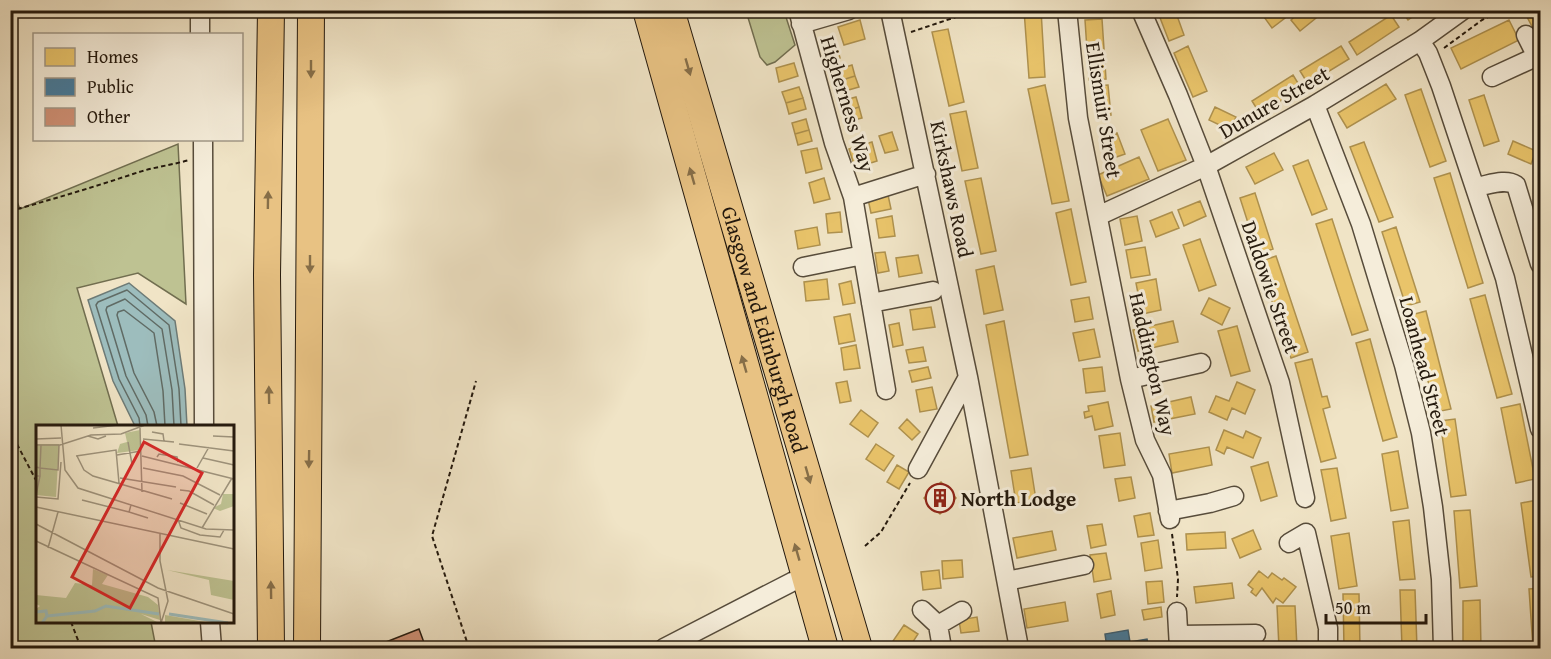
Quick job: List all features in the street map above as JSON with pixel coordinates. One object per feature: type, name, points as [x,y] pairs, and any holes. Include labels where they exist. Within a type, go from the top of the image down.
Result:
[{"type":"highway","points":[[271,10],[267,275],[272,648]]},
{"type":"highway","points":[[307,648],[311,10]]},
{"type":"highway","name":"Glasgow and Edinburgh Road","points":[[646,10],[825,648]]},
{"type":"highway","name":"Glasgow and Edinburgh Road","points":[[671,10],[859,648]]},
{"type":"street","points":[[200,10],[200,33]]},
{"type":"street","name":"Higherness Way","points":[[849,10],[799,17],[834,143],[853,197],[886,390]]},
{"type":"street","name":"Kirkshaws Road","points":[[890,10],[968,377],[1019,648]]},
{"type":"street","name":"Ellismuir Street","points":[[1067,10],[1078,118],[1098,216]]},
{"type":"street","name":"Daldowie Street","points":[[1141,10],[1172,97],[1206,166],[1280,383],[1305,498]]},
{"type":"street","name":"Dunure Street","points":[[1098,216],[1206,166],[1315,105],[1420,41],[1460,11]]},
{"type":"street","points":[[1492,77],[1539,56],[1526,35]]},
{"type":"street","points":[[1420,41],[1430,59],[1476,187],[1505,278],[1536,390],[1540,429]]},
{"type":"street","name":"Loanhead Street","points":[[1315,105],[1361,224],[1404,364],[1421,433],[1433,507],[1441,579],[1443,648]]},
{"type":"street","points":[[203,147],[204,425]]},
{"type":"street","points":[[853,197],[926,174]]},
{"type":"street","points":[[1476,187],[1505,182],[1516,185],[1540,264]]},
{"type":"street","name":"Haddington Way","points":[[1098,216],[1130,379],[1145,440],[1162,475],[1169,515]]},
{"type":"street","points":[[803,267],[863,255]]},
{"type":"street","points":[[871,303],[933,291]]},
{"type":"street","points":[[1130,379],[1201,363]]},
{"type":"street","points":[[918,469],[968,377]]},
{"type":"street","points":[[1169,515],[1234,496]]},
{"type":"street","points":[[1289,543],[1305,533],[1328,628],[1328,648]]},
{"type":"street","points":[[1007,581],[1083,565]]},
{"type":"street","points":[[664,648],[792,582],[804,579]]},
{"type":"street","points":[[922,610],[938,625],[942,648]]},
{"type":"street","points":[[938,625],[962,611]]},
{"type":"street","points":[[1177,612],[1179,642],[1256,634]]},
{"type":"street","points":[[210,623],[212,648]]},
{"type":"path","points":[[896,37],[977,10]]},
{"type":"path","points":[[1430,59],[1482,20],[1502,10]]},
{"type":"path","points":[[10,211],[104,185],[142,171],[164,167],[203,147]]},
{"type":"path","points":[[469,648],[432,536],[476,381]]},
{"type":"path","points":[[10,431],[36,480]]},
{"type":"path","points":[[865,546],[881,532],[918,469]]},
{"type":"path","points":[[1169,515],[1178,579],[1177,612]]},
{"type":"path","points":[[72,623],[81,648]]},
{"type":"green space","points":[[746,11],[784,11],[795,45],[775,62],[767,65],[760,57]]},
{"type":"green space","points":[[178,144],[186,304],[138,273],[77,288],[118,425],[36,425],[36,623],[151,623],[156,648],[11,648],[11,187],[20,209]]},
{"type":"water","points":[[129,283],[175,321],[185,389],[187,425],[135,425],[113,381],[88,300]]},
{"type":"building: Homes","points":[[930,10],[955,10],[955,11],[932,17]]},
{"type":"building: Homes","points":[[1024,10],[1041,10],[1045,77],[1029,78]]},
{"type":"building: Homes","points":[[1157,10],[1175,10],[1184,35],[1169,41]]},
{"type":"building: Homes","points":[[1259,10],[1279,10],[1285,18],[1272,28]]},
{"type":"building: Homes","points":[[1302,10],[1326,10],[1300,31],[1291,20]]},
{"type":"building: Homes","points":[[1401,10],[1422,10],[1408,20]]},
{"type":"building: Homes","points":[[1540,10],[1540,30],[1535,32],[1526,15]]},
{"type":"building: Homes","points":[[1391,15],[1399,27],[1357,55],[1349,42]]},
{"type":"building: Homes","points":[[1102,19],[1106,79],[1089,80],[1085,20]]},
{"type":"building: Homes","points":[[860,20],[865,39],[844,45],[838,27]]},
{"type":"building: Homes","points":[[1509,20],[1519,40],[1461,69],[1451,48]]},
{"type":"building: Homes","points":[[948,29],[964,102],[949,106],[932,32]]},
{"type":"building: Homes","points":[[835,39],[840,58],[828,62],[822,43]]},
{"type":"building: Homes","points":[[1188,46],[1207,91],[1193,97],[1174,53]]},
{"type":"building: Homes","points":[[1341,46],[1349,59],[1308,84],[1300,71]]},
{"type":"building: Homes","points":[[794,63],[798,76],[779,82],[776,68]]},
{"type":"building: Homes","points":[[852,65],[855,76],[842,80],[839,69]]},
{"type":"building: Homes","points":[[1293,75],[1301,88],[1260,114],[1252,101]]},
{"type":"building: Homes","points":[[855,76],[859,87],[845,91],[842,80]]},
{"type":"building: Homes","points":[[1386,84],[1396,99],[1347,128],[1338,113]]},
{"type":"building: Homes","points":[[1045,85],[1069,201],[1052,204],[1028,89]]},
{"type":"building: Homes","points":[[1108,85],[1111,115],[1096,117],[1093,86]]},
{"type":"building: Homes","points":[[799,87],[803,98],[786,103],[782,92]]},
{"type":"building: Homes","points":[[1421,89],[1446,161],[1430,167],[1405,95]]},
{"type":"building: Homes","points":[[1484,95],[1499,141],[1484,146],[1469,100]]},
{"type":"building: Homes","points":[[856,97],[859,107],[844,112],[841,101]]},
{"type":"building: Homes","points":[[803,98],[806,109],[789,114],[786,103]]},
{"type":"building: Homes","points":[[859,107],[862,118],[847,122],[844,112]]},
{"type":"building: Homes","points":[[1215,107],[1236,117],[1230,130],[1209,120]]},
{"type":"building: Homes","points":[[966,111],[978,168],[962,171],[950,114]]},
{"type":"building: Homes","points":[[806,119],[809,130],[795,134],[792,123]]},
{"type":"building: Homes","points":[[1168,119],[1186,160],[1158,171],[1141,130]]},
{"type":"building: Homes","points":[[809,130],[812,141],[798,145],[795,134]]},
{"type":"building: Homes","points":[[892,132],[898,150],[885,153],[879,136]]},
{"type":"building: Homes","points":[[1117,133],[1125,154],[1108,160],[1101,139]]},
{"type":"building: Homes","points":[[1513,141],[1536,151],[1531,164],[1508,154]]},
{"type":"building: Homes","points":[[872,142],[877,161],[855,168],[849,149]]},
{"type":"building: Homes","points":[[1364,142],[1393,217],[1379,222],[1350,147]]},
{"type":"building: Homes","points":[[817,148],[822,169],[806,173],[801,151]]},
{"type":"building: Homes","points":[[1274,153],[1283,170],[1255,184],[1246,167]]},
{"type":"building: Homes","points":[[1139,157],[1149,179],[1107,196],[1098,175]]},
{"type":"building: Homes","points":[[1308,160],[1327,209],[1312,215],[1293,166]]},
{"type":"building: Homes","points":[[1540,168],[1540,191],[1534,169]]},
{"type":"building: Homes","points":[[1450,173],[1483,283],[1468,288],[1434,178]]},
{"type":"building: Homes","points":[[824,178],[830,199],[814,203],[809,183]]},
{"type":"building: Homes","points":[[981,178],[996,251],[981,254],[965,181]]},
{"type":"building: Homes","points":[[1255,193],[1273,249],[1258,254],[1240,198]]},
{"type":"building: Homes","points":[[888,195],[891,209],[871,213],[868,199]]},
{"type":"building: Homes","points":[[1200,201],[1206,216],[1184,226],[1178,210]]},
{"type":"building: Homes","points":[[1071,209],[1086,282],[1071,285],[1056,213]]},
{"type":"building: Homes","points":[[840,212],[842,232],[828,233],[826,214]]},
{"type":"building: Homes","points":[[1172,212],[1179,228],[1156,237],[1150,221]]},
{"type":"building: Homes","points":[[892,216],[895,236],[879,238],[876,219]]},
{"type":"building: Homes","points":[[1137,216],[1142,241],[1125,245],[1120,219]]},
{"type":"building: Homes","points":[[1332,219],[1368,330],[1352,335],[1316,224]]},
{"type":"building: Homes","points":[[817,227],[820,245],[798,249],[795,231]]},
{"type":"building: Homes","points":[[1396,227],[1420,302],[1406,306],[1382,232]]},
{"type":"building: Homes","points":[[1200,239],[1216,285],[1199,291],[1183,245]]},
{"type":"building: Homes","points":[[1145,247],[1150,275],[1131,278],[1126,250]]},
{"type":"building: Homes","points":[[885,252],[889,271],[878,273],[875,253]]},
{"type":"building: Homes","points":[[918,255],[922,273],[899,277],[896,258]]},
{"type":"building: Homes","points":[[1276,256],[1308,352],[1291,358],[1259,262]]},
{"type":"building: Homes","points":[[994,266],[1003,310],[984,314],[976,270]]},
{"type":"building: Homes","points":[[827,279],[829,299],[806,301],[804,282]]},
{"type":"building: Homes","points":[[1156,279],[1161,310],[1142,314],[1136,283]]},
{"type":"building: Homes","points":[[851,281],[855,303],[843,305],[839,284]]},
{"type":"building: Homes","points":[[1485,295],[1512,394],[1497,398],[1470,299]]},
{"type":"building: Homes","points":[[1089,297],[1093,319],[1075,322],[1071,300]]},
{"type":"building: Homes","points":[[1209,298],[1230,308],[1222,325],[1201,314]]},
{"type":"building: Homes","points":[[931,307],[935,327],[913,330],[910,310]]},
{"type":"building: Homes","points":[[1426,311],[1451,409],[1436,412],[1411,315]]},
{"type":"building: Homes","points":[[850,314],[855,341],[839,344],[834,317]]},
{"type":"building: Homes","points":[[1004,321],[1028,455],[1010,458],[986,325]]},
{"type":"building: Homes","points":[[1173,321],[1178,342],[1138,351],[1133,330]]},
{"type":"building: Homes","points":[[899,323],[903,345],[893,347],[889,325]]},
{"type":"building: Homes","points":[[1237,326],[1250,371],[1231,376],[1218,331]]},
{"type":"building: Homes","points":[[1094,329],[1100,357],[1079,361],[1073,333]]},
{"type":"building: Homes","points":[[1370,339],[1397,437],[1383,441],[1356,343]]},
{"type":"building: Homes","points":[[856,345],[860,368],[844,370],[841,348]]},
{"type":"building: Homes","points":[[923,347],[926,361],[909,363],[906,350]]},
{"type":"building: Homes","points":[[1312,359],[1322,397],[1327,396],[1330,407],[1323,409],[1336,458],[1321,462],[1295,363]]},
{"type":"building: Homes","points":[[928,367],[931,378],[912,382],[909,371]]},
{"type":"building: Homes","points":[[1102,367],[1105,391],[1086,393],[1083,369]]},
{"type":"building: Homes","points":[[847,381],[851,401],[840,403],[836,383]]},
{"type":"building: Homes","points":[[1237,382],[1255,390],[1245,414],[1232,408],[1227,420],[1209,412],[1216,396],[1229,401]]},
{"type":"building: Homes","points":[[932,387],[937,409],[920,412],[916,390]]},
{"type":"building: Homes","points":[[1191,397],[1195,414],[1154,422],[1151,406]]},
{"type":"building: Homes","points":[[1108,402],[1113,426],[1095,430],[1092,416],[1085,418],[1084,412],[1089,411],[1088,406]]},
{"type":"building: Homes","points":[[1520,404],[1535,479],[1516,483],[1501,408]]},
{"type":"building: Homes","points":[[861,410],[878,423],[868,437],[850,424]]},
{"type":"building: Homes","points":[[907,419],[920,432],[912,440],[899,428]]},
{"type":"building: Homes","points":[[1455,419],[1466,495],[1451,497],[1440,421]]},
{"type":"building: Homes","points":[[1224,430],[1243,438],[1246,431],[1261,438],[1253,458],[1227,447],[1224,454],[1216,450]]},
{"type":"building: Homes","points":[[1120,433],[1125,465],[1104,468],[1099,436]]},
{"type":"building: Homes","points":[[876,444],[894,456],[884,471],[866,459]]},
{"type":"building: Homes","points":[[1209,447],[1212,465],[1172,473],[1169,454]]},
{"type":"building: Homes","points":[[1398,451],[1408,508],[1391,511],[1382,454]]},
{"type":"building: Homes","points":[[1268,462],[1277,496],[1261,501],[1251,467]]},
{"type":"building: Homes","points":[[897,465],[909,472],[899,489],[887,482]]},
{"type":"building: Homes","points":[[1031,468],[1036,500],[1016,503],[1011,471]]},
{"type":"building: Homes","points":[[1337,468],[1346,518],[1331,521],[1321,470]]},
{"type":"building: Homes","points":[[1131,477],[1135,498],[1119,501],[1115,479]]},
{"type":"building: Homes","name":"North Lodge","points":[[941,482],[956,498],[940,514],[924,498]]},
{"type":"building: Homes","points":[[1538,500],[1540,576],[1531,577],[1521,503]]},
{"type":"building: Homes","points":[[1470,510],[1477,586],[1460,588],[1454,511]]},
{"type":"building: Homes","points":[[1150,513],[1154,535],[1138,537],[1134,516]]},
{"type":"building: Homes","points":[[1409,520],[1415,579],[1400,580],[1393,522]]},
{"type":"building: Homes","points":[[1102,524],[1106,545],[1091,548],[1087,526]]},
{"type":"building: Homes","points":[[1253,530],[1261,549],[1240,558],[1232,539]]},
{"type":"building: Homes","points":[[1052,531],[1056,550],[1017,558],[1013,538]]},
{"type":"building: Homes","points":[[1225,532],[1226,548],[1187,550],[1186,534]]},
{"type":"building: Homes","points":[[1349,533],[1357,586],[1339,589],[1331,536]]},
{"type":"building: Homes","points":[[1158,540],[1162,568],[1145,571],[1141,543]]},
{"type":"building: Homes","points":[[1106,553],[1111,579],[1094,582],[1090,555]]},
{"type":"building: Homes","points":[[962,560],[963,577],[943,579],[942,561]]},
{"type":"building: Homes","points":[[939,570],[941,588],[923,590],[921,572]]},
{"type":"building: Homes","points":[[1259,571],[1268,578],[1272,573],[1282,580],[1284,578],[1296,587],[1283,603],[1276,598],[1273,603],[1262,588],[1256,596],[1248,585]]},
{"type":"building: Homes","points":[[1162,581],[1164,602],[1148,604],[1146,582]]},
{"type":"building: Homes","points":[[1232,583],[1234,598],[1196,603],[1194,587]]},
{"type":"building: Homes","points":[[1540,588],[1540,648],[1533,648],[1529,589]]},
{"type":"building: Homes","points":[[1400,590],[1415,590],[1417,648],[1402,648]]},
{"type":"building: Homes","points":[[1111,591],[1115,615],[1101,618],[1097,594]]},
{"type":"building: Homes","points":[[1343,594],[1359,594],[1360,648],[1344,648]]},
{"type":"building: Homes","points":[[1480,600],[1481,648],[1463,648],[1463,601]]},
{"type":"building: Homes","points":[[1065,602],[1068,621],[1027,628],[1024,609]]},
{"type":"building: Homes","points":[[1277,606],[1295,606],[1297,648],[1279,648]]},
{"type":"building: Homes","points":[[1161,607],[1162,617],[1144,620],[1142,610]]},
{"type":"building: Homes","points":[[977,617],[979,631],[961,633],[959,620]]},
{"type":"building: Homes","points":[[904,625],[918,634],[909,648],[904,648],[893,641]]},
{"type":"building: Homes","points":[[979,642],[980,648],[963,648],[962,645]]},
{"type":"building: Public","points":[[1128,630],[1130,642],[1147,639],[1149,648],[1107,648],[1105,634]]},
{"type":"building: Other","points":[[419,629],[426,648],[388,648],[386,642]]},
{"type":"place","name":"North Lodge","points":[[940,498]]}]
